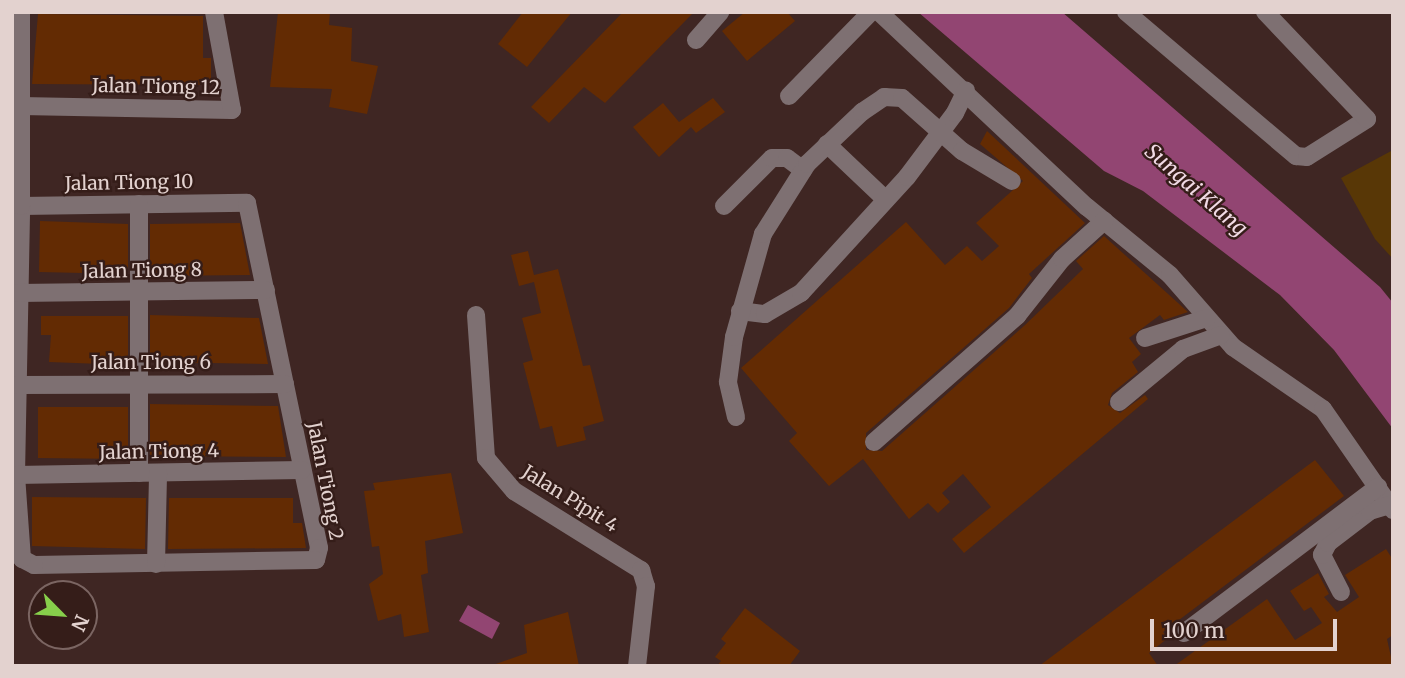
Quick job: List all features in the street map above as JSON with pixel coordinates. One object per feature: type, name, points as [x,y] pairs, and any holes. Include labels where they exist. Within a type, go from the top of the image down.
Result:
[{"type":"street","points":[[18,555],[16,475],[20,12]]},
{"type":"street","name":"Jalan Tiong 12","points":[[21,106],[232,110],[214,12]]},
{"type":"street","points":[[696,40],[720,12]]},
{"type":"street","points":[[789,96],[871,12]]},
{"type":"street","points":[[878,12],[966,90],[1104,221],[1170,275],[1221,335],[1323,409],[1391,507],[1370,511],[1328,543],[1322,555],[1341,592]]},
{"type":"street","points":[[1126,12],[1296,156],[1307,157],[1367,119],[1265,12]]},
{"type":"street","points":[[740,311],[765,314],[785,306],[886,200],[941,132],[966,90]]},
{"type":"street","points":[[736,417],[728,383],[740,311],[763,234],[803,170],[827,144],[884,97],[901,99],[941,132],[1012,181]]},
{"type":"street","points":[[827,144],[886,200]]},
{"type":"street","points":[[724,206],[772,158],[787,158],[803,170]]},
{"type":"street","name":"Jalan Tiong 10","points":[[17,206],[247,203]]},
{"type":"street","name":"Jalan Tiong 2","points":[[18,555],[34,565],[316,560],[319,548],[247,203]]},
{"type":"street","points":[[139,204],[139,473]]},
{"type":"street","points":[[874,442],[1017,316],[1062,260],[1104,221]]},
{"type":"street","name":"Jalan Tiong 8","points":[[18,293],[266,290]]},
{"type":"street","name":"Jalan Pipit 4","points":[[476,315],[486,458],[514,491],[641,570],[646,586],[637,666]]},
{"type":"street","points":[[1145,338],[1207,318]]},
{"type":"street","points":[[1119,402],[1183,349],[1221,335]]},
{"type":"street","name":"Jalan Tiong 6","points":[[17,385],[285,384]]},
{"type":"street","name":"Jalan Tiong 4","points":[[16,475],[302,470]]},
{"type":"street","points":[[156,564],[158,473]]},
{"type":"street","points":[[1184,633],[1378,487]]},
{"type":"shaded area","points":[[1393,150],[1393,259],[1375,239],[1341,178]]},
{"type":"water","name":"Sungai Klang","points":[[918,12],[1062,12],[1380,287],[1393,303],[1393,429],[1334,350],[1280,295],[1143,191],[1104,171]]},
{"type":"water","points":[[468,605],[500,623],[492,639],[459,621]]},
{"type":"building","points":[[278,12],[330,12],[329,25],[352,28],[351,61],[378,66],[367,114],[329,107],[332,89],[270,87]]},
{"type":"building","points":[[523,12],[572,12],[527,67],[498,44]]},
{"type":"building","points":[[623,12],[694,12],[605,103],[584,87],[549,123],[531,107]]},
{"type":"building","points":[[745,12],[787,12],[795,21],[747,61],[722,31]]},
{"type":"building","points":[[38,14],[203,16],[203,58],[211,58],[211,85],[32,84]]},
{"type":"building","points":[[713,98],[725,112],[696,133],[691,127],[659,157],[633,127],[663,103],[679,122]]},
{"type":"building","points":[[987,131],[1085,223],[1029,274],[1032,278],[1009,308],[866,433],[866,450],[882,451],[1025,325],[1083,269],[1076,261],[1104,236],[1188,312],[1164,320],[1160,315],[1129,338],[1141,354],[1132,362],[1138,372],[1112,393],[1108,405],[1120,413],[1145,395],[1148,399],[964,553],[952,539],[991,507],[963,474],[942,493],[950,502],[938,513],[928,503],[909,519],[863,459],[829,486],[789,441],[797,433],[741,368],[906,222],[945,265],[967,246],[982,261],[999,246],[976,223],[1023,181],[980,144]]},
{"type":"building","points":[[40,221],[128,224],[128,274],[39,272]]},
{"type":"building","points":[[240,223],[250,275],[150,276],[150,224]]},
{"type":"building","points":[[528,251],[534,275],[558,269],[583,366],[590,365],[604,421],[583,427],[586,440],[557,447],[552,426],[540,429],[523,363],[533,360],[522,318],[541,313],[534,282],[519,286],[511,255]]},
{"type":"building","points":[[150,315],[259,318],[268,364],[150,362]]},
{"type":"building","points":[[41,316],[128,316],[128,365],[49,362],[51,335],[41,335]]},
{"type":"building","points":[[150,404],[278,406],[286,457],[150,456]]},
{"type":"building","points":[[38,407],[128,407],[128,459],[38,458]]},
{"type":"building","points":[[1315,460],[1344,496],[1163,632],[1168,638],[1149,653],[1158,666],[1039,666]]},
{"type":"building","points":[[451,473],[463,533],[425,541],[428,573],[421,575],[429,632],[404,637],[401,614],[378,621],[369,584],[383,574],[379,546],[372,547],[364,491],[375,490],[373,483]]},
{"type":"building","points":[[32,497],[146,498],[145,549],[32,546]]},
{"type":"building","points":[[169,498],[293,498],[293,523],[302,523],[306,548],[168,549]]},
{"type":"building","points":[[1386,549],[1393,560],[1393,635],[1387,639],[1393,666],[1174,666],[1267,599],[1295,640],[1322,623],[1311,607],[1304,611],[1290,591],[1318,573],[1329,594],[1324,597],[1337,612],[1359,597],[1345,575]]},
{"type":"building","points":[[745,608],[800,651],[789,666],[717,666],[721,661],[715,657],[726,643],[721,639]]},
{"type":"building","points":[[568,612],[579,666],[490,666],[527,653],[524,625]]}]
